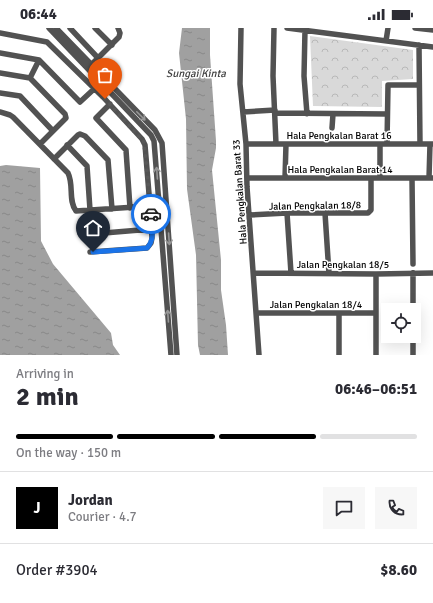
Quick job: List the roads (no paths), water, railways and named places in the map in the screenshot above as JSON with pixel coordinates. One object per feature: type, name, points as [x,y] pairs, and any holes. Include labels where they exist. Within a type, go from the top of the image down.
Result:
[{"type":"street","points":[[49,28],[155,130],[162,143],[177,355]]},
{"type":"street","points":[[56,28],[91,65],[151,135],[154,141],[171,355]]},
{"type":"street","points":[[70,28],[98,58]]},
{"type":"street","points":[[95,28],[112,45]]},
{"type":"street","points":[[91,65],[120,35],[120,30],[118,28]]},
{"type":"street","name":"Hala Pengkalan Barat 33","points":[[241,28],[240,84],[246,144],[249,215],[259,355]]},
{"type":"street","points":[[274,28],[273,76],[276,144]]},
{"type":"street","points":[[287,28],[433,47]]},
{"type":"street","points":[[386,41],[388,28]]},
{"type":"street","points":[[415,28],[433,30]]},
{"type":"street","points":[[305,30],[304,76],[307,114]]},
{"type":"street","points":[[0,34],[47,42],[110,104],[144,142],[150,204],[152,229],[152,240],[147,248],[91,252],[92,234],[152,229]]},
{"type":"street","points":[[419,45],[420,144]]},
{"type":"street","points":[[0,53],[39,60],[79,101],[82,101],[94,89]]},
{"type":"street","points":[[30,78],[39,60]]},
{"type":"street","points":[[0,73],[30,78],[65,114],[66,118],[40,144]]},
{"type":"street","points":[[380,178],[387,114],[388,85],[419,85]]},
{"type":"street","points":[[104,98],[112,90]]},
{"type":"street","points":[[0,92],[20,96],[54,131]]},
{"type":"street","points":[[110,104],[96,118],[126,150],[130,208]]},
{"type":"street","points":[[0,112],[10,115],[40,144],[70,177],[72,204],[76,211],[130,208],[150,204]]},
{"type":"street","points":[[243,112],[387,114]]},
{"type":"street","points":[[332,128],[333,114]]},
{"type":"street","points":[[54,159],[78,135],[80,134],[85,136],[108,160],[112,209]]},
{"type":"street","name":"Hala Pengkalan Barat 16","points":[[246,144],[431,144]]},
{"type":"street","points":[[285,178],[286,144]]},
{"type":"street","points":[[431,144],[431,178]]},
{"type":"street","points":[[68,145],[87,166],[90,210]]},
{"type":"street","name":"Hala Pengkalan Barat 14","points":[[247,178],[431,178]]},
{"type":"street","name":"Jalan Pengkalan 18/8","points":[[249,215],[370,212],[371,178]]},
{"type":"street","points":[[412,178],[413,264]]},
{"type":"street","points":[[287,213],[291,273]]},
{"type":"street","points":[[325,213],[329,274]]},
{"type":"street","name":"Jalan Pengkalan 18/5","points":[[254,273],[433,273]]},
{"type":"street","points":[[413,273],[413,303]]},
{"type":"street","points":[[376,274],[376,355]]},
{"type":"street","name":"Jalan Pengkalan 18/4","points":[[257,313],[376,313]]},
{"type":"street","points":[[338,313],[339,355]]},
{"type":"street","points":[[413,343],[413,355]]},
{"type":"water","name":"Sungai Kinta","points":[[182,28],[210,28],[210,55],[216,141],[212,170],[221,260],[221,290],[226,325],[228,355],[200,355],[198,345],[196,255],[187,189],[186,119],[179,53]]},
{"type":"water","points":[[6,165],[40,168],[41,241],[53,264],[111,333],[113,345],[120,355],[0,355],[0,166]]}]
